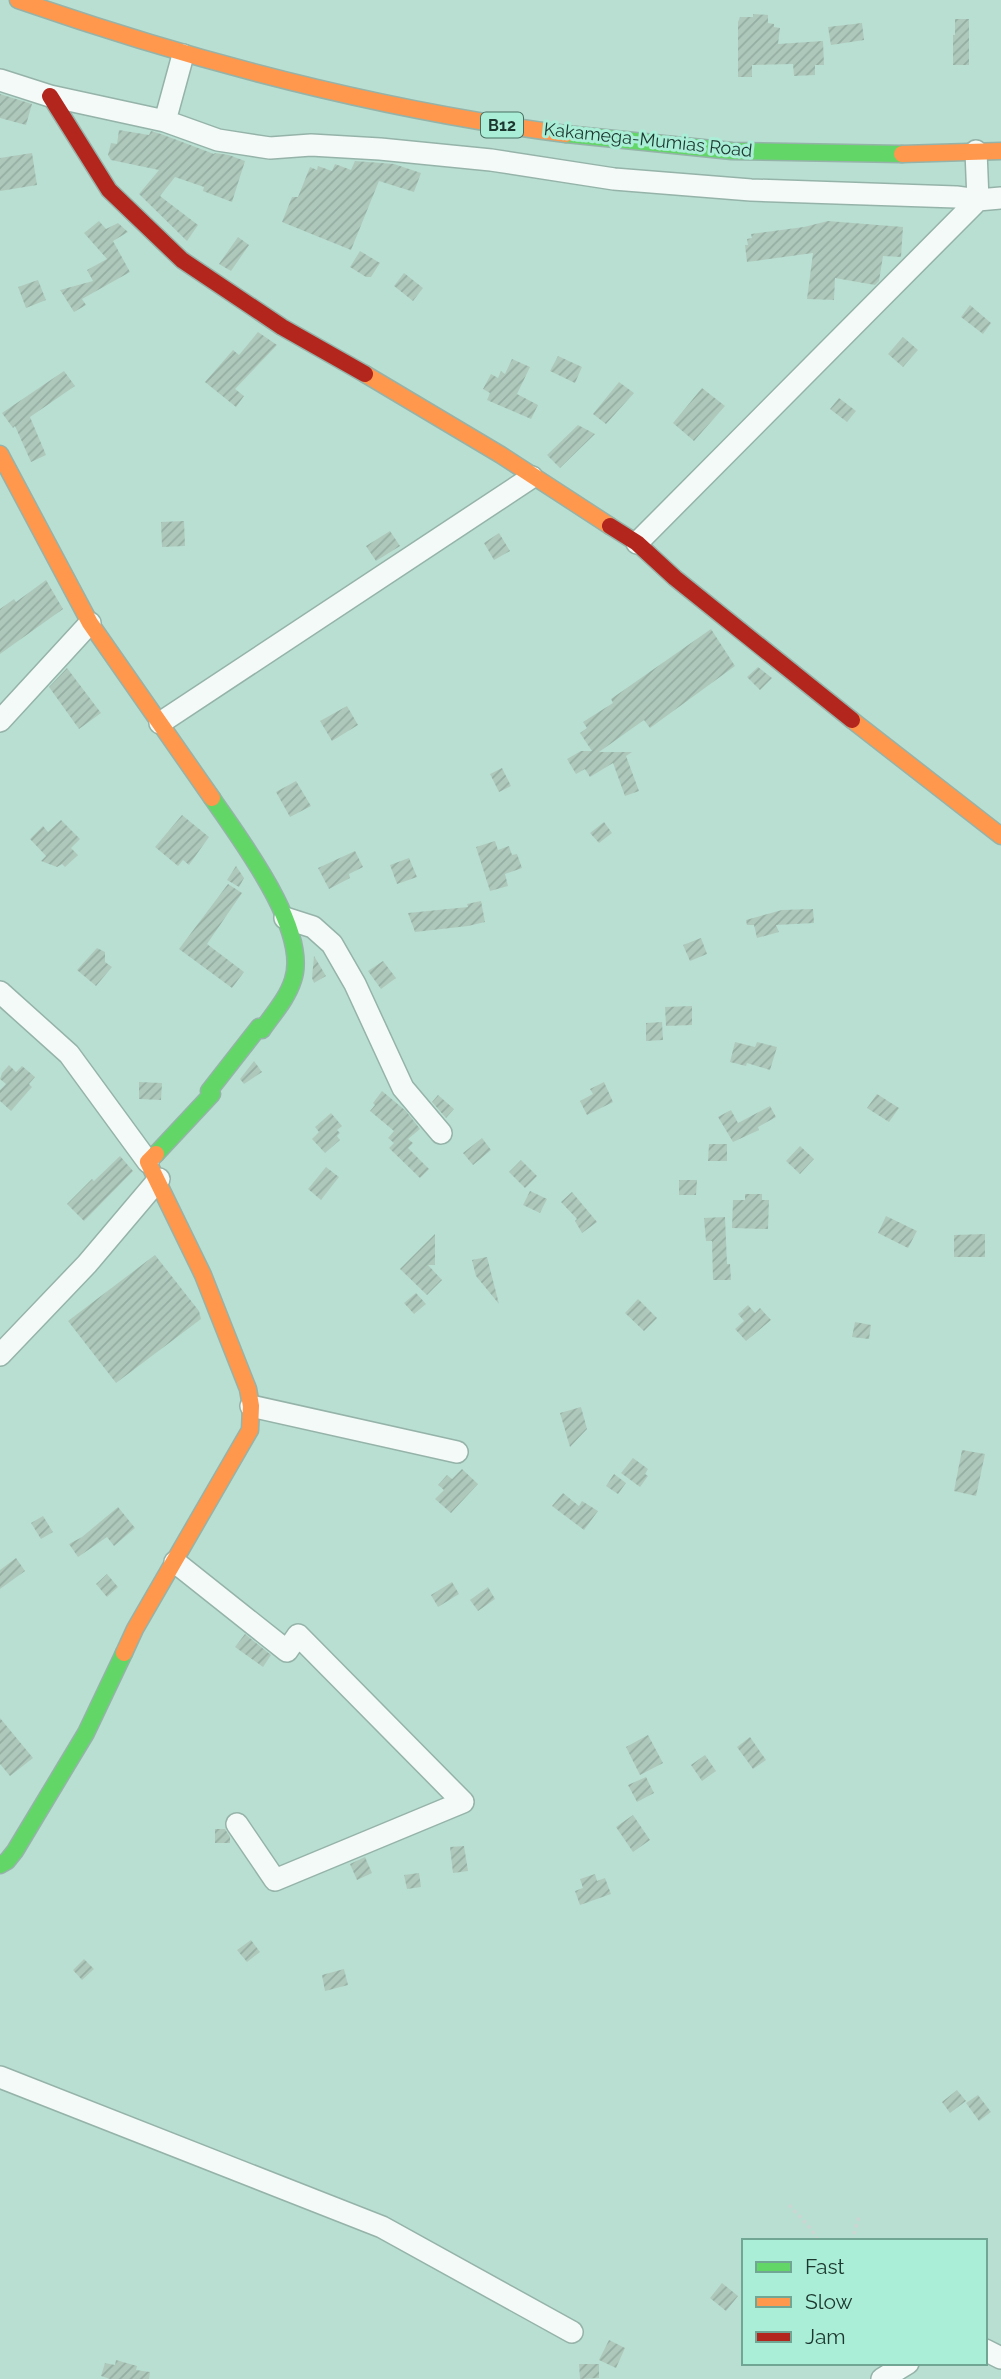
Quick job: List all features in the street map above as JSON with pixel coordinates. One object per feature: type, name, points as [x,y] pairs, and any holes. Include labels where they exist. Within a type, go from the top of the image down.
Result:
[{"type":"main road","name":"Kakamega-Mumias Road","points":[[18,0],[183,55],[377,103],[492,124],[639,143],[723,150],[875,153],[1001,151]]},
{"type":"main road","points":[[50,96],[109,190],[182,260],[282,327],[501,456],[637,542],[675,578],[1001,836]]},
{"type":"main road","points":[[0,454],[90,623],[263,875],[285,918],[295,952],[292,987],[262,1030],[259,1027],[209,1091],[212,1094],[153,1171],[210,1292],[248,1389],[251,1419],[247,1438],[135,1629],[86,1733],[15,1851],[0,1865]]},
{"type":"street","points":[[165,121],[183,55]]},
{"type":"street","points":[[0,79],[50,96],[165,121],[218,139],[270,148],[311,145],[491,160],[614,178],[751,190],[978,200],[1001,198]]},
{"type":"street","points":[[491,160],[492,124]]},
{"type":"street","points":[[637,542],[978,200],[976,151]]},
{"type":"street","points":[[160,723],[532,477]]},
{"type":"street","points":[[0,721],[90,623]]},
{"type":"street","points":[[285,918],[313,927],[332,944],[355,984],[403,1088],[441,1133]]},
{"type":"street","points":[[0,992],[69,1054],[153,1171],[87,1264],[0,1354]]},
{"type":"street","points":[[251,1406],[457,1452]]},
{"type":"street","points":[[175,1562],[287,1651],[298,1636],[463,1802],[275,1880],[237,1824]]},
{"type":"street","points":[[0,2077],[382,2227],[572,2332]]},
{"type":"street","points":[[882,2379],[905,2365]]},
{"type":"path","points":[[789,2205],[817,2239]]},
{"type":"path","points":[[853,2239],[859,2217]]},
{"type":"building","points":[[753,14],[768,15],[768,23],[780,28],[778,44],[823,41],[824,65],[815,65],[815,75],[794,76],[793,64],[752,65],[752,77],[738,77],[738,22],[740,17],[753,17]]},
{"type":"building","points":[[955,19],[969,19],[969,65],[953,65]]},
{"type":"building","points":[[862,23],[864,40],[831,45],[828,27]]},
{"type":"building","points":[[0,94],[32,104],[26,125],[0,118]]},
{"type":"building","points":[[119,130],[149,135],[151,131],[214,154],[229,155],[245,161],[232,202],[203,191],[204,187],[175,177],[160,196],[198,225],[187,241],[139,194],[159,170],[111,160],[108,155],[111,143],[117,144]]},
{"type":"building","points":[[32,153],[37,185],[0,191],[0,158]]},
{"type":"building","points":[[355,161],[394,164],[421,173],[414,192],[379,181],[351,250],[282,222],[292,197],[298,197],[310,167],[317,170],[318,166],[332,171],[335,164],[351,170]]},
{"type":"building","points":[[99,221],[106,229],[118,223],[128,232],[113,241],[130,272],[82,299],[86,305],[74,312],[60,290],[93,281],[87,270],[107,259],[84,233]]},
{"type":"building","points":[[828,221],[903,227],[901,257],[883,256],[879,281],[875,285],[835,278],[834,300],[807,299],[813,253],[747,262],[745,245],[748,245],[747,239],[752,238],[751,234]]},
{"type":"building","points":[[238,237],[249,245],[231,271],[219,264]]},
{"type":"building","points":[[360,251],[380,263],[371,277],[366,277],[350,267]]},
{"type":"building","points":[[404,273],[423,288],[413,301],[394,286]]},
{"type":"building","points":[[38,280],[46,300],[26,308],[18,287]]},
{"type":"building","points":[[970,305],[991,323],[983,334],[961,317]]},
{"type":"building","points":[[258,332],[277,345],[235,389],[244,396],[236,407],[205,382],[233,350],[239,355]]},
{"type":"building","points":[[903,337],[918,350],[903,367],[888,354]]},
{"type":"building","points":[[558,356],[582,367],[575,383],[550,371]]},
{"type":"building","points":[[512,359],[530,367],[517,394],[538,405],[531,419],[487,400],[490,393],[483,389],[491,374],[498,378],[501,371],[505,374]]},
{"type":"building","points":[[64,371],[75,386],[30,417],[46,455],[31,462],[15,426],[13,428],[2,413]]},
{"type":"building","points":[[619,382],[634,393],[606,424],[593,414]]},
{"type":"building","points":[[702,388],[725,406],[694,441],[673,423]]},
{"type":"building","points":[[839,398],[856,411],[847,422],[830,409]]},
{"type":"building","points":[[578,425],[595,434],[560,468],[547,455]]},
{"type":"building","points":[[184,521],[185,546],[162,547],[161,522]]},
{"type":"building","points":[[390,531],[400,546],[376,561],[366,546]]},
{"type":"building","points":[[499,533],[510,551],[494,560],[484,543]]},
{"type":"building","points":[[46,580],[63,609],[0,654],[0,609],[14,599],[16,602]]},
{"type":"building","points":[[711,629],[735,666],[650,728],[644,720],[599,752],[632,752],[626,756],[639,791],[625,796],[613,763],[590,777],[585,769],[576,774],[567,759],[581,751],[592,751],[580,733],[587,728],[583,722],[613,703],[611,699]]},
{"type":"building","points":[[758,667],[772,678],[760,690],[747,677]]},
{"type":"building","points":[[67,668],[101,713],[79,729],[49,687]]},
{"type":"building","points":[[347,706],[358,725],[332,741],[320,721]]},
{"type":"building","points":[[502,768],[511,786],[499,792],[490,774]]},
{"type":"building","points":[[296,781],[311,806],[290,817],[276,792]]},
{"type":"building","points":[[182,815],[209,837],[189,865],[183,860],[178,866],[155,847]]},
{"type":"building","points":[[61,820],[80,839],[71,848],[78,855],[65,867],[62,864],[57,867],[41,861],[46,856],[30,839],[43,826],[48,832]]},
{"type":"building","points":[[604,822],[612,833],[599,843],[590,833]]},
{"type":"building","points":[[495,841],[498,850],[509,846],[512,855],[517,854],[522,868],[505,874],[508,886],[490,891],[476,847]]},
{"type":"building","points":[[355,851],[363,867],[349,874],[350,878],[329,889],[318,868]]},
{"type":"building","points":[[409,858],[417,877],[397,884],[390,865]]},
{"type":"building","points":[[236,866],[244,878],[239,887],[227,880]]},
{"type":"building","points":[[228,884],[242,893],[207,944],[244,972],[232,988],[179,949]]},
{"type":"building","points":[[481,901],[485,922],[468,926],[415,932],[408,913],[468,907],[467,904]]},
{"type":"building","points":[[813,909],[814,923],[776,925],[779,932],[757,938],[754,925],[747,925],[746,920],[782,910]]},
{"type":"building","points":[[701,938],[707,954],[690,961],[683,945]]},
{"type":"building","points":[[97,948],[105,952],[105,962],[112,967],[96,986],[77,970]]},
{"type":"building","points":[[314,956],[326,976],[314,983],[312,978]]},
{"type":"building","points":[[383,961],[396,978],[381,989],[368,971]]},
{"type":"building","points":[[692,1006],[692,1025],[666,1026],[665,1007]]},
{"type":"building","points":[[662,1022],[663,1040],[646,1041],[646,1023]]},
{"type":"building","points":[[735,1042],[755,1047],[757,1042],[777,1047],[770,1070],[747,1063],[746,1066],[730,1062]]},
{"type":"building","points":[[254,1061],[262,1072],[244,1084],[240,1079]]},
{"type":"building","points":[[9,1065],[16,1072],[22,1066],[35,1077],[29,1084],[32,1087],[11,1111],[0,1101],[0,1090],[6,1084],[0,1079]]},
{"type":"building","points":[[139,1082],[162,1083],[161,1100],[139,1099]]},
{"type":"building","points":[[604,1082],[613,1102],[587,1115],[580,1101],[593,1094],[590,1089]]},
{"type":"building","points":[[382,1091],[406,1111],[420,1129],[408,1139],[413,1143],[408,1148],[429,1169],[420,1178],[389,1148],[394,1143],[388,1138],[394,1131],[370,1111]]},
{"type":"building","points":[[877,1094],[899,1108],[889,1122],[867,1108]]},
{"type":"building","points":[[438,1095],[454,1109],[446,1118],[432,1102]]},
{"type":"building","points":[[770,1106],[776,1117],[758,1127],[759,1130],[733,1142],[718,1117],[731,1110],[738,1123]]},
{"type":"building","points":[[331,1113],[342,1126],[337,1130],[340,1140],[325,1153],[312,1139],[319,1132],[315,1127]]},
{"type":"building","points":[[482,1138],[491,1150],[473,1165],[463,1153]]},
{"type":"building","points":[[709,1144],[727,1144],[727,1161],[708,1161]]},
{"type":"building","points":[[800,1146],[814,1159],[800,1174],[786,1161]]},
{"type":"building","points":[[120,1156],[133,1171],[84,1221],[67,1204]]},
{"type":"building","points":[[521,1160],[537,1176],[525,1188],[509,1172]]},
{"type":"building","points":[[326,1167],[339,1177],[321,1200],[308,1189]]},
{"type":"building","points":[[679,1180],[697,1180],[696,1195],[679,1195]]},
{"type":"building","points":[[530,1191],[547,1199],[540,1213],[523,1205]]},
{"type":"building","points":[[572,1192],[597,1222],[582,1233],[575,1221],[577,1219],[561,1202]]},
{"type":"building","points":[[745,1194],[762,1194],[762,1200],[769,1200],[768,1229],[732,1228],[733,1200],[745,1200]]},
{"type":"building","points":[[886,1216],[917,1231],[908,1248],[878,1233]]},
{"type":"building","points":[[725,1217],[727,1264],[730,1264],[731,1280],[713,1280],[712,1241],[706,1241],[704,1218]]},
{"type":"building","points":[[435,1234],[435,1265],[428,1265],[442,1280],[427,1295],[400,1269]]},
{"type":"building","points":[[985,1234],[985,1257],[954,1257],[954,1235]]},
{"type":"building","points":[[155,1255],[199,1311],[201,1319],[116,1383],[68,1321]]},
{"type":"building","points":[[487,1257],[499,1304],[476,1276],[472,1260]]},
{"type":"building","points":[[416,1293],[426,1304],[414,1314],[404,1303]]},
{"type":"building","points":[[638,1299],[657,1318],[644,1331],[625,1313]]},
{"type":"building","points":[[748,1305],[755,1313],[760,1308],[771,1320],[746,1341],[735,1329],[744,1321],[738,1314]]},
{"type":"building","points":[[855,1322],[871,1325],[869,1339],[852,1337]]},
{"type":"building","points":[[581,1407],[587,1429],[570,1447],[560,1413]]},
{"type":"building","points":[[962,1450],[985,1454],[976,1496],[954,1491]]},
{"type":"building","points":[[633,1458],[648,1469],[645,1474],[648,1476],[640,1487],[621,1473]]},
{"type":"building","points":[[462,1469],[478,1484],[451,1513],[435,1499],[444,1490],[438,1485],[447,1475],[452,1479]]},
{"type":"building","points":[[614,1474],[626,1483],[618,1494],[606,1486]]},
{"type":"building","points":[[563,1493],[579,1506],[582,1501],[598,1511],[584,1530],[552,1506]]},
{"type":"building","points":[[118,1507],[135,1528],[114,1546],[107,1537],[78,1557],[69,1544],[82,1537]]},
{"type":"building","points":[[43,1516],[53,1532],[41,1539],[31,1523]]},
{"type":"building","points":[[16,1558],[25,1571],[0,1589],[0,1570]]},
{"type":"building","points":[[107,1574],[118,1587],[107,1597],[96,1584]]},
{"type":"building","points":[[452,1582],[459,1594],[438,1607],[431,1595]]},
{"type":"building","points":[[488,1587],[495,1599],[478,1611],[470,1600]]},
{"type":"building","points":[[245,1634],[271,1655],[263,1667],[235,1647]]},
{"type":"building","points":[[0,1718],[33,1758],[10,1776],[0,1764]]},
{"type":"building","points":[[648,1735],[663,1763],[640,1775],[626,1747]]},
{"type":"building","points":[[750,1737],[766,1760],[753,1769],[737,1747]]},
{"type":"building","points":[[705,1755],[716,1771],[702,1781],[691,1765]]},
{"type":"building","points":[[646,1777],[654,1793],[637,1802],[628,1785]]},
{"type":"building","points":[[633,1815],[650,1840],[633,1852],[616,1827]]},
{"type":"building","points":[[215,1829],[225,1829],[230,1843],[215,1843]]},
{"type":"building","points":[[464,1846],[468,1871],[453,1873],[450,1847]]},
{"type":"building","points":[[365,1857],[372,1873],[357,1880],[350,1864]]},
{"type":"building","points":[[419,1873],[421,1887],[407,1889],[404,1875]]},
{"type":"building","points":[[595,1874],[597,1881],[605,1878],[611,1894],[580,1905],[575,1891],[583,1888],[580,1879]]},
{"type":"building","points":[[251,1940],[260,1952],[247,1962],[237,1950]]},
{"type":"building","points":[[84,1959],[94,1969],[82,1980],[73,1970]]},
{"type":"building","points":[[344,1969],[348,1985],[325,1991],[322,1975]]},
{"type":"building","points":[[957,2090],[966,2101],[950,2113],[942,2102]]},
{"type":"building","points":[[978,2095],[991,2112],[979,2121],[966,2103]]},
{"type":"building","points":[[722,2283],[738,2296],[726,2311],[710,2298]]},
{"type":"building","points":[[609,2340],[625,2348],[616,2368],[599,2360]]},
{"type":"building","points":[[116,2360],[137,2366],[136,2370],[150,2372],[149,2379],[110,2379],[101,2376],[105,2363],[115,2365]]},
{"type":"building","points":[[579,2364],[599,2364],[599,2378],[580,2379]]},
{"type":"traffic: fast","points":[[566,134],[732,151],[902,154]]},
{"type":"traffic: fast","points":[[156,1154],[212,1094],[209,1091],[259,1027],[262,1030],[293,980],[296,959],[282,911],[254,860],[212,798]]},
{"type":"traffic: fast","points":[[0,1865],[15,1851],[86,1733],[124,1653]]},
{"type":"traffic: slow","points":[[18,0],[152,44],[289,81],[427,112],[566,134]]},
{"type":"traffic: slow","points":[[902,154],[1001,151]]},
{"type":"traffic: slow","points":[[365,374],[501,455],[610,526]]},
{"type":"traffic: slow","points":[[0,454],[90,623],[212,798]]},
{"type":"traffic: slow","points":[[852,720],[1001,836]]},
{"type":"traffic: slow","points":[[124,1653],[135,1629],[250,1430],[251,1406],[248,1389],[203,1275],[148,1162],[156,1154]]},
{"type":"traffic: jam","points":[[50,96],[109,190],[182,260],[282,327],[365,374]]},
{"type":"traffic: jam","points":[[610,526],[637,543],[675,578],[852,720]]}]
